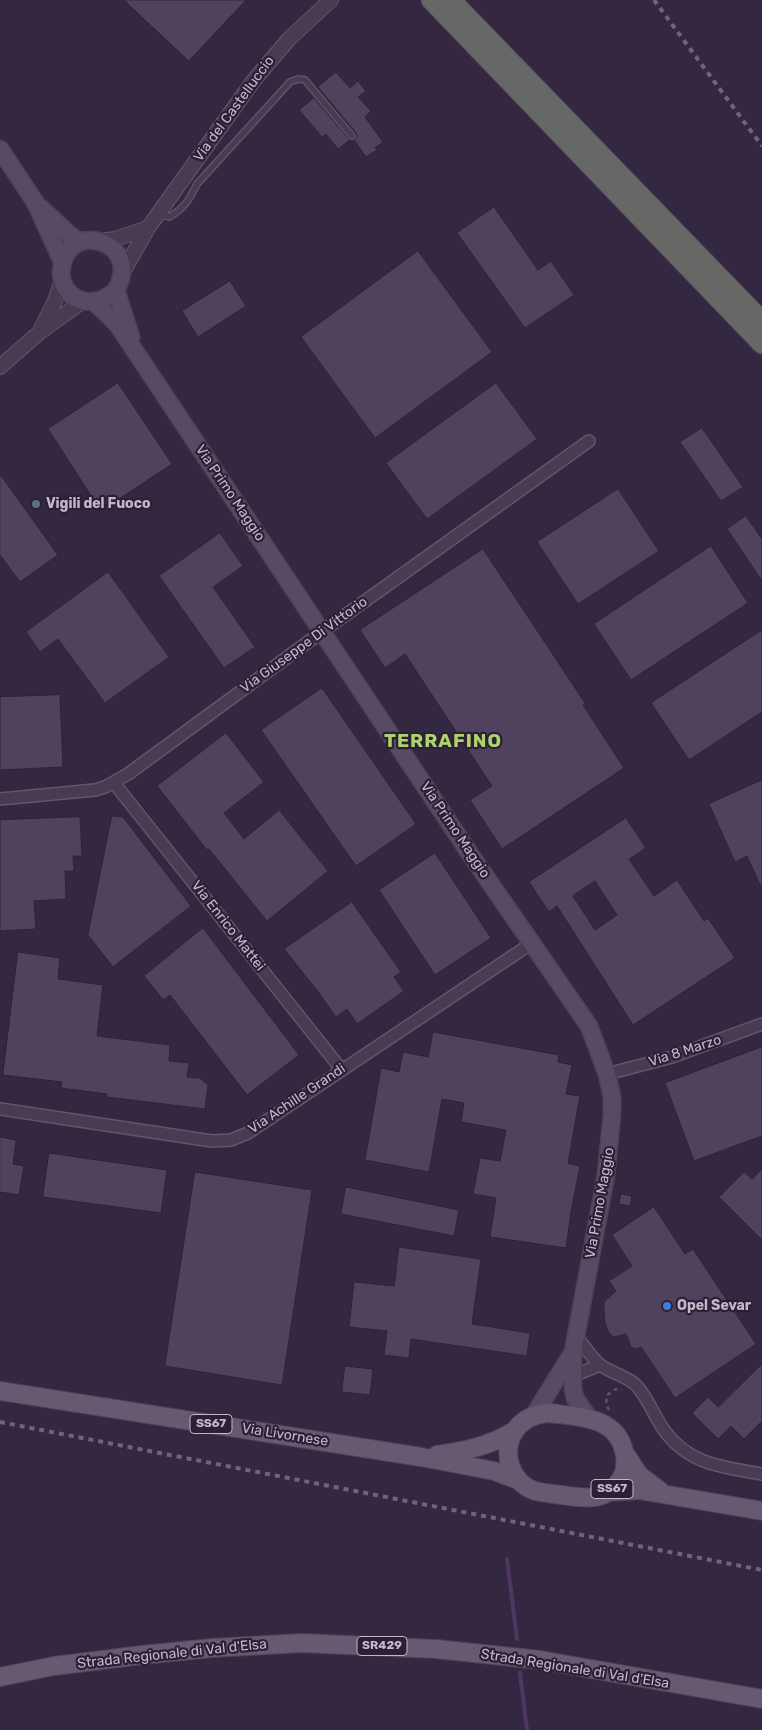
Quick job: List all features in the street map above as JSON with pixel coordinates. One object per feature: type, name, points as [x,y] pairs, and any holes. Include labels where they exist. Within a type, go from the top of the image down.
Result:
[{"type":"highway","points":[[431,0],[762,344]]},
{"type":"highway","points":[[451,0],[762,321]]},
{"type":"main road","points":[[0,149],[34,202],[62,261],[62,280]]},
{"type":"main road","points":[[34,202],[70,236],[80,242]]},
{"type":"main road","points":[[62,261],[73,247],[80,242],[99,241],[109,245],[117,252],[122,262],[121,282],[116,290],[103,300],[89,302]]},
{"type":"main road","name":"Via Primo Maggio","points":[[62,280],[66,289],[74,296],[89,302],[116,324],[323,631],[468,851],[589,1026],[607,1074],[612,1097],[610,1148],[573,1352],[575,1398],[589,1418]]},
{"type":"main road","name":"Via Primo Maggio","points":[[116,290],[137,355]]},
{"type":"main road","name":"Via Primo Maggio","points":[[534,1415],[573,1352]]},
{"type":"main road","name":"Via Livornese","points":[[0,1391],[422,1457],[494,1471],[518,1480],[535,1490],[581,1498],[596,1497],[608,1492],[639,1490],[762,1512]]},
{"type":"main road","name":"Via Livornese","points":[[422,1457],[477,1448],[491,1443],[514,1431],[521,1423],[534,1415],[549,1413],[589,1418],[610,1427],[617,1434],[623,1444],[626,1456],[640,1475],[663,1493]]},
{"type":"main road","points":[[514,1431],[510,1441],[508,1456],[513,1472],[518,1480]]},
{"type":"main road","name":"SS67","points":[[608,1492],[622,1476],[626,1456]]},
{"type":"main road","name":"Strada Regionale di Val d'Elsa","points":[[0,1677],[54,1666],[142,1654],[302,1643],[426,1649],[540,1660],[762,1699]]},
{"type":"street","name":"Via del Castelluccio","points":[[123,272],[148,228],[267,64],[296,31],[331,0]]},
{"type":"street","points":[[99,241],[115,239],[148,228]]},
{"type":"street","points":[[40,332],[62,280]]},
{"type":"street","points":[[0,368],[40,332],[89,302]]},
{"type":"street","name":"Via Giuseppe Di Vittorio","points":[[0,799],[83,792],[114,783],[142,765],[323,631],[589,440]]},
{"type":"street","name":"Via Enrico Mattei","points":[[114,783],[342,1069]]},
{"type":"street","name":"Via Achille Grandi","points":[[0,1109],[221,1142],[231,1140],[248,1133],[532,943]]},
{"type":"street","name":"Via 8 Marzo","points":[[607,1074],[672,1057],[762,1024]]},
{"type":"street","points":[[575,1334],[600,1365],[629,1379],[637,1387],[664,1430],[675,1444],[685,1452],[718,1467],[762,1474]]},
{"type":"street","points":[[573,1376],[600,1365]]},
{"type":"lane","points":[[158,214],[169,217],[180,211],[187,204],[197,184],[290,82],[298,79],[304,80],[352,136]]},
{"type":"path","points":[[613,1413],[606,1404],[607,1395],[616,1390],[623,1390],[627,1393]]},
{"type":"building","points":[[124,0],[246,0],[189,61]]},
{"type":"building","points":[[336,72],[350,88],[358,81],[366,91],[358,97],[371,111],[365,117],[383,142],[375,148],[377,150],[366,157],[354,140],[357,137],[356,133],[318,87]]},
{"type":"building","points":[[314,98],[350,140],[338,149],[326,134],[322,137],[299,110]]},
{"type":"building","points":[[494,207],[538,270],[551,261],[574,295],[525,328],[457,233]]},
{"type":"building","points":[[418,251],[492,352],[375,438],[301,337]]},
{"type":"building","points":[[230,281],[246,306],[198,337],[182,311]]},
{"type":"building","points":[[118,383],[172,464],[101,511],[48,429]]},
{"type":"building","points":[[496,383],[537,439],[427,519],[386,463]]},
{"type":"building","points":[[702,428],[743,487],[721,501],[680,442]]},
{"type":"building","points":[[0,474],[58,555],[20,582],[0,555]]},
{"type":"building","points":[[618,489],[659,551],[578,604],[537,542]]},
{"type":"building","points":[[746,516],[762,539],[762,581],[727,529]]},
{"type":"building","points":[[220,533],[243,566],[213,587],[255,647],[224,668],[159,576]]},
{"type":"building","points":[[711,546],[748,603],[631,680],[594,624]]},
{"type":"building","points":[[483,549],[585,703],[583,705],[624,768],[502,849],[470,800],[492,786],[405,654],[385,668],[360,630]]},
{"type":"building","points":[[108,572],[169,657],[105,703],[58,639],[40,652],[26,632]]},
{"type":"building","points":[[762,630],[762,712],[689,760],[651,703]]},
{"type":"building","points":[[322,688],[416,824],[356,866],[261,730]]},
{"type":"building","points":[[60,695],[63,767],[0,770],[0,697]]},
{"type":"building","points":[[226,733],[264,782],[224,813],[244,839],[279,810],[328,871],[267,921],[209,849],[207,850],[157,786]]},
{"type":"building","points":[[762,780],[762,889],[747,856],[735,862],[709,804]]},
{"type":"building","points":[[112,816],[123,817],[191,906],[113,967],[88,935]]},
{"type":"building","points":[[80,817],[82,856],[73,856],[74,871],[65,871],[66,899],[34,901],[36,929],[0,931],[0,820]]},
{"type":"building","points":[[626,818],[646,848],[629,859],[654,896],[677,880],[704,921],[708,918],[735,958],[633,1025],[557,906],[549,912],[529,882]],"holes":[[[595,881],[617,915],[595,930],[573,896]]]},
{"type":"building","points":[[435,853],[491,938],[435,975],[379,890]]},
{"type":"building","points":[[352,902],[401,972],[394,977],[404,991],[357,1024],[347,1009],[336,1017],[284,949]]},
{"type":"building","points":[[203,928],[299,1055],[247,1095],[170,995],[163,1000],[144,976]]},
{"type":"building","points":[[18,952],[60,958],[58,979],[103,985],[97,1036],[170,1045],[169,1061],[189,1063],[187,1077],[200,1078],[208,1085],[205,1109],[107,1097],[107,1094],[61,1088],[62,1082],[3,1075]]},
{"type":"building","points":[[433,1032],[559,1055],[558,1062],[572,1065],[566,1094],[580,1096],[568,1163],[580,1166],[566,1248],[490,1237],[496,1198],[473,1194],[480,1158],[500,1161],[506,1130],[461,1122],[464,1103],[442,1099],[429,1172],[365,1160],[381,1068],[399,1072],[403,1052],[428,1057]]},
{"type":"building","points":[[762,1047],[762,1136],[694,1161],[665,1083]]},
{"type":"building","points":[[0,1137],[16,1140],[13,1164],[24,1166],[19,1195],[0,1192]]},
{"type":"building","points":[[49,1153],[167,1170],[161,1213],[43,1197]]},
{"type":"building","points":[[762,1169],[762,1240],[719,1197],[744,1172],[752,1179]]},
{"type":"building","points":[[195,1172],[312,1190],[282,1385],[165,1366]]},
{"type":"building","points":[[346,1187],[459,1210],[454,1236],[341,1214]]},
{"type":"building","points":[[621,1194],[632,1196],[630,1206],[619,1204]]},
{"type":"building","name":"Opel Sevar","points":[[654,1207],[685,1254],[693,1249],[756,1344],[675,1398],[641,1347],[636,1349],[631,1347],[626,1334],[614,1337],[609,1333],[605,1323],[604,1302],[616,1291],[609,1281],[632,1266],[612,1235]]},
{"type":"building","points":[[399,1247],[481,1259],[472,1324],[530,1333],[527,1356],[411,1339],[409,1358],[384,1355],[387,1331],[349,1327],[354,1282],[394,1286]]},
{"type":"building","points":[[762,1364],[762,1421],[744,1439],[731,1426],[718,1439],[692,1413],[708,1397],[718,1407]]},
{"type":"building","points":[[345,1366],[373,1369],[370,1395],[342,1392]]},
{"type":"waterway","points":[[507,1559],[517,1639]]},
{"type":"waterway","points":[[520,1673],[527,1730]]},
{"type":"railway","points":[[654,0],[762,146]]},
{"type":"railway","points":[[0,1422],[762,1570]]},
{"type":"place","name":"Vigili del Fuoco","points":[[36,504]]},
{"type":"place","name":"Opel Sevar","points":[[667,1306]]},
{"type":"district","name":"TERRAFINO","points":[[443,742]]}]
